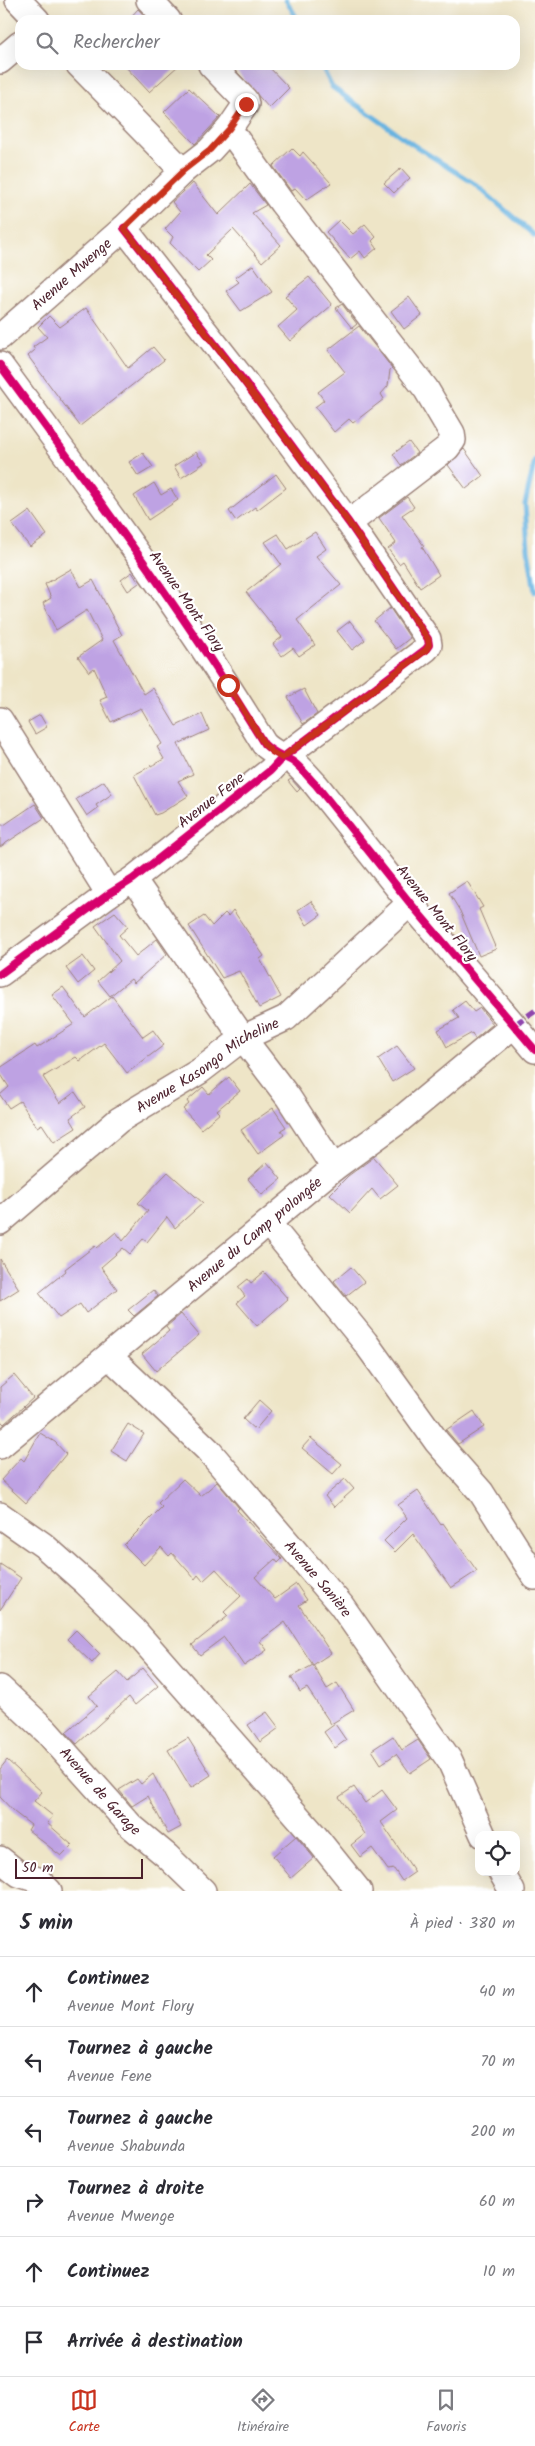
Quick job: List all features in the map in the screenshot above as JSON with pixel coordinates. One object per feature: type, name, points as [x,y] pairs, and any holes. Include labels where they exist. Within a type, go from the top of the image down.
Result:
[{"type":"street","points":[[18,0],[32,15]]},
{"type":"street","points":[[149,0],[163,15]]},
{"type":"street","points":[[0,61],[15,48]]},
{"type":"street","points":[[84,70],[183,171]]},
{"type":"street","name":"Avenue Mwenge","points":[[0,337],[124,228],[183,171],[210,150],[229,129],[246,104],[242,97],[216,70]]},
{"type":"street","points":[[124,228],[244,382],[349,523],[446,448],[453,440],[452,433],[426,389],[282,203],[229,129]]},
{"type":"street","name":"Avenue Mont Flory","points":[[0,365],[129,540],[228,685],[264,744],[272,752],[301,768],[410,904],[535,1050]]},
{"type":"street","name":"Avenue Fene","points":[[0,974],[109,894],[133,879],[271,770],[282,758],[426,650],[429,645],[428,639],[349,523]]},
{"type":"street","points":[[0,720],[109,894]]},
{"type":"street","points":[[133,879],[243,1038],[288,1097],[334,1168]]},
{"type":"street","name":"Avenue Kasongo Micheline","points":[[0,1222],[119,1120],[200,1071],[243,1038],[278,1022],[293,1012],[410,904]]},
{"type":"street","name":"Avenue du Camp prolongée","points":[[0,1446],[334,1168],[396,1123],[513,1026]]},
{"type":"street","points":[[268,1223],[365,1342],[437,1442],[480,1492],[535,1577]]},
{"type":"street","name":"Avenue Sanière","points":[[109,1356],[208,1450],[341,1605],[450,1761],[481,1831]]},
{"type":"street","points":[[0,1515],[43,1545],[86,1583],[134,1630],[314,1835],[359,1891]]},
{"type":"street","name":"Avenue de Garage","points":[[3,1698],[46,1731],[131,1826],[167,1856],[203,1891]]},
{"type":"street","points":[[0,1859],[19,1874],[38,1880],[50,1891]]},
{"type":"street","points":[[503,1876],[512,1891]]},
{"type":"building","points":[[138,9],[143,15],[133,15]]},
{"type":"building","points":[[129,70],[173,70],[149,92]]},
{"type":"building","points":[[235,70],[272,70],[289,88],[269,108]]},
{"type":"building","points":[[189,88],[220,117],[195,144],[164,112]]},
{"type":"building","points":[[292,148],[300,156],[303,152],[331,183],[306,200],[295,188],[291,191],[273,166]]},
{"type":"building","points":[[401,168],[410,178],[394,193],[384,183]]},
{"type":"building","points":[[193,183],[218,215],[250,184],[266,205],[252,213],[281,245],[262,262],[233,229],[206,255],[211,260],[198,272],[170,243],[173,237],[165,229],[180,212],[172,202]]},
{"type":"building","points":[[339,220],[353,234],[365,224],[376,237],[372,241],[377,248],[365,258],[360,251],[350,259],[326,232]]},
{"type":"building","points":[[253,265],[272,292],[241,311],[226,291],[239,282],[235,278]]},
{"type":"building","points":[[309,277],[332,305],[290,341],[278,327],[297,310],[285,296]]},
{"type":"building","points":[[409,297],[422,315],[404,329],[391,311]]},
{"type":"building","points":[[342,304],[357,324],[352,328],[336,308]]},
{"type":"building","points":[[86,308],[128,368],[153,347],[164,360],[80,426],[28,356],[35,350],[33,347],[47,337],[38,327],[49,316],[60,327]]},
{"type":"building","points":[[359,326],[392,368],[390,370],[388,386],[381,394],[384,399],[353,423],[349,419],[334,432],[315,407],[324,400],[318,392],[345,372],[328,350]]},
{"type":"building","points":[[409,442],[417,453],[401,465],[393,454]]},
{"type":"building","points":[[464,449],[483,476],[466,489],[448,465]]},
{"type":"building","points":[[196,452],[204,463],[181,478],[174,466]]},
{"type":"building","points":[[143,453],[153,467],[138,476],[129,462]]},
{"type":"building","points":[[276,474],[286,488],[257,510],[255,507],[236,521],[229,511]]},
{"type":"building","points":[[154,483],[161,495],[171,489],[178,500],[148,520],[134,496]]},
{"type":"building","points":[[407,497],[414,507],[402,515],[424,546],[422,547],[439,575],[420,588],[403,561],[399,564],[388,549],[396,543],[379,518]]},
{"type":"building","points":[[30,511],[47,535],[30,547],[12,524]]},
{"type":"building","points":[[315,532],[326,549],[316,556],[341,585],[297,620],[315,645],[299,656],[293,648],[282,656],[273,644],[282,637],[246,592],[281,564],[265,542],[278,534],[288,549]]},
{"type":"building","points":[[71,569],[81,587],[93,580],[122,635],[114,640],[144,694],[153,688],[176,726],[202,714],[209,730],[178,744],[193,774],[178,781],[188,796],[161,813],[155,815],[134,775],[164,759],[157,747],[162,744],[141,708],[111,722],[100,700],[107,697],[94,668],[89,672],[78,657],[102,640],[87,610],[56,630],[43,603],[51,598],[45,584]]},
{"type":"building","points":[[132,572],[139,583],[128,591],[121,580]]},
{"type":"building","points":[[390,608],[410,638],[396,649],[374,621]]},
{"type":"building","points":[[350,621],[365,640],[352,650],[337,631]]},
{"type":"building","points":[[304,689],[317,714],[303,724],[288,697]]},
{"type":"building","points":[[40,715],[47,727],[35,734],[28,722]]},
{"type":"building","points":[[291,779],[300,789],[297,792],[288,781]]},
{"type":"building","points":[[104,781],[112,794],[96,805],[98,808],[87,816],[76,799]]},
{"type":"building","points":[[35,804],[44,818],[0,847],[0,825],[4,825]]},
{"type":"building","points":[[467,881],[483,907],[479,909],[496,949],[479,956],[460,911],[449,893]]},
{"type":"building","points":[[311,901],[321,915],[307,925],[298,910]]},
{"type":"building","points":[[233,910],[264,956],[260,959],[281,997],[259,1008],[239,971],[222,978],[189,926],[204,916],[212,926],[225,913],[228,916]]},
{"type":"building","points":[[115,912],[128,927],[119,935],[136,956],[157,939],[167,954],[134,983],[131,979],[110,996],[98,981],[120,961],[95,926]]},
{"type":"building","points":[[83,956],[94,971],[78,984],[66,968]]},
{"type":"building","points":[[63,987],[85,1017],[112,996],[143,1037],[153,1030],[164,1045],[127,1073],[104,1043],[80,1061],[76,1057],[43,1077],[60,1103],[75,1092],[85,1107],[70,1118],[76,1128],[54,1142],[42,1124],[37,1127],[20,1101],[9,1108],[0,1095],[9,1087],[0,1073],[0,1068],[35,1045],[37,1048],[74,1024],[52,995]]},
{"type":"building","points":[[465,1001],[474,1012],[480,1008],[493,1024],[475,1039],[472,1033],[447,1047],[438,1030],[459,1018],[453,1010]]},
{"type":"building","points":[[397,1046],[414,1068],[392,1082],[378,1059]]},
{"type":"building","points":[[229,1077],[240,1091],[217,1110],[220,1113],[201,1129],[183,1109],[189,1104],[187,1101],[203,1087],[209,1094]]},
{"type":"building","points":[[273,1108],[286,1127],[281,1130],[284,1135],[258,1154],[241,1130]]},
{"type":"building","points":[[374,1157],[398,1185],[380,1199],[372,1189],[350,1213],[330,1194],[348,1176]]},
{"type":"building","points":[[267,1162],[281,1179],[262,1195],[248,1179]]},
{"type":"building","points":[[168,1172],[203,1203],[175,1228],[167,1217],[147,1242],[143,1239],[130,1254],[123,1248],[101,1267],[117,1289],[86,1313],[80,1304],[59,1318],[39,1293],[66,1271],[65,1269],[95,1246],[97,1248],[116,1232],[123,1241],[148,1211],[138,1203]]},
{"type":"building","points":[[0,1259],[19,1289],[0,1301]]},
{"type":"building","points":[[351,1267],[364,1282],[346,1296],[334,1281]]},
{"type":"building","points":[[264,1272],[288,1299],[257,1326],[237,1303],[245,1296],[238,1287],[248,1279],[251,1283]]},
{"type":"building","points":[[153,1290],[158,1296],[134,1316],[128,1310]]},
{"type":"building","points":[[181,1314],[199,1335],[156,1371],[142,1354],[169,1331],[166,1327]]},
{"type":"building","points":[[14,1375],[33,1398],[4,1424],[0,1420],[0,1387]]},
{"type":"building","points":[[259,1400],[271,1411],[255,1430],[243,1419]]},
{"type":"building","points":[[474,1411],[484,1427],[458,1444],[446,1430]]},
{"type":"building","points":[[128,1424],[144,1434],[127,1461],[111,1451]]},
{"type":"building","points":[[40,1433],[55,1442],[66,1454],[26,1503],[1,1480],[21,1458],[24,1461]]},
{"type":"building","points":[[311,1438],[342,1464],[333,1474],[302,1448]]},
{"type":"building","points":[[183,1479],[201,1496],[217,1482],[239,1508],[237,1510],[282,1559],[278,1563],[275,1559],[255,1577],[275,1599],[296,1584],[307,1600],[299,1605],[331,1653],[313,1665],[285,1622],[260,1641],[267,1650],[244,1666],[224,1637],[200,1655],[192,1645],[228,1616],[224,1612],[241,1596],[216,1569],[203,1581],[198,1575],[195,1579],[172,1553],[169,1556],[161,1547],[144,1565],[124,1545],[162,1507],[158,1503]]},
{"type":"building","points":[[345,1479],[354,1489],[334,1507],[325,1496]]},
{"type":"building","points":[[418,1491],[441,1525],[443,1523],[477,1571],[451,1588],[413,1534],[395,1552],[384,1541],[407,1518],[398,1505]]},
{"type":"building","points":[[0,1564],[21,1578],[0,1610]]},
{"type":"building","points":[[76,1630],[100,1654],[92,1663],[67,1639]]},
{"type":"building","points":[[313,1665],[327,1689],[337,1683],[354,1710],[331,1724],[307,1688],[300,1692],[291,1677]]},
{"type":"building","points":[[143,1668],[158,1686],[135,1705],[129,1697],[77,1744],[66,1732],[97,1706],[89,1696],[118,1672],[127,1682]]},
{"type":"building","points":[[267,1712],[279,1728],[260,1742],[248,1725]]},
{"type":"building","points":[[335,1724],[346,1740],[335,1748],[324,1732]]},
{"type":"building","points":[[393,1736],[402,1750],[418,1740],[431,1759],[410,1773],[396,1754],[381,1764],[372,1750]]},
{"type":"building","points":[[188,1738],[211,1775],[191,1788],[168,1750]]},
{"type":"building","points":[[7,1760],[42,1792],[34,1801],[53,1816],[47,1823],[72,1845],[61,1856],[28,1830],[31,1825],[14,1812],[0,1797],[0,1769]]},
{"type":"building","points":[[153,1774],[181,1827],[168,1834],[148,1796],[132,1806],[119,1790],[137,1779],[141,1784]]},
{"type":"building","points":[[354,1787],[365,1803],[382,1790],[397,1810],[381,1822],[415,1872],[402,1881],[394,1869],[388,1870],[372,1848],[360,1857],[351,1845],[365,1834],[339,1797]]},
{"type":"building","points":[[296,1836],[314,1858],[291,1878],[273,1856]]},
{"type":"waterway","points":[[286,0],[295,15]]},
{"type":"waterway","points":[[324,70],[332,87],[412,144],[475,184],[535,236]]},
{"type":"waterway","points":[[535,460],[525,504],[528,549],[535,592]]},
{"type":"marked path","points":[[513,1026],[535,1011]]},
{"type":"cycle path","points":[[0,974],[109,894],[133,879],[271,770],[282,758],[429,645],[428,639],[349,523],[244,381],[124,228]]},
{"type":"cycle path","points":[[0,365],[169,599],[264,744],[274,752],[295,763],[316,785],[410,903],[535,1050]]},
{"type":"route","points":[[228,685],[264,744],[282,758],[426,650],[429,645],[428,639],[417,621],[349,523],[183,302],[124,228],[183,171],[210,150],[229,129],[246,104]]}]
